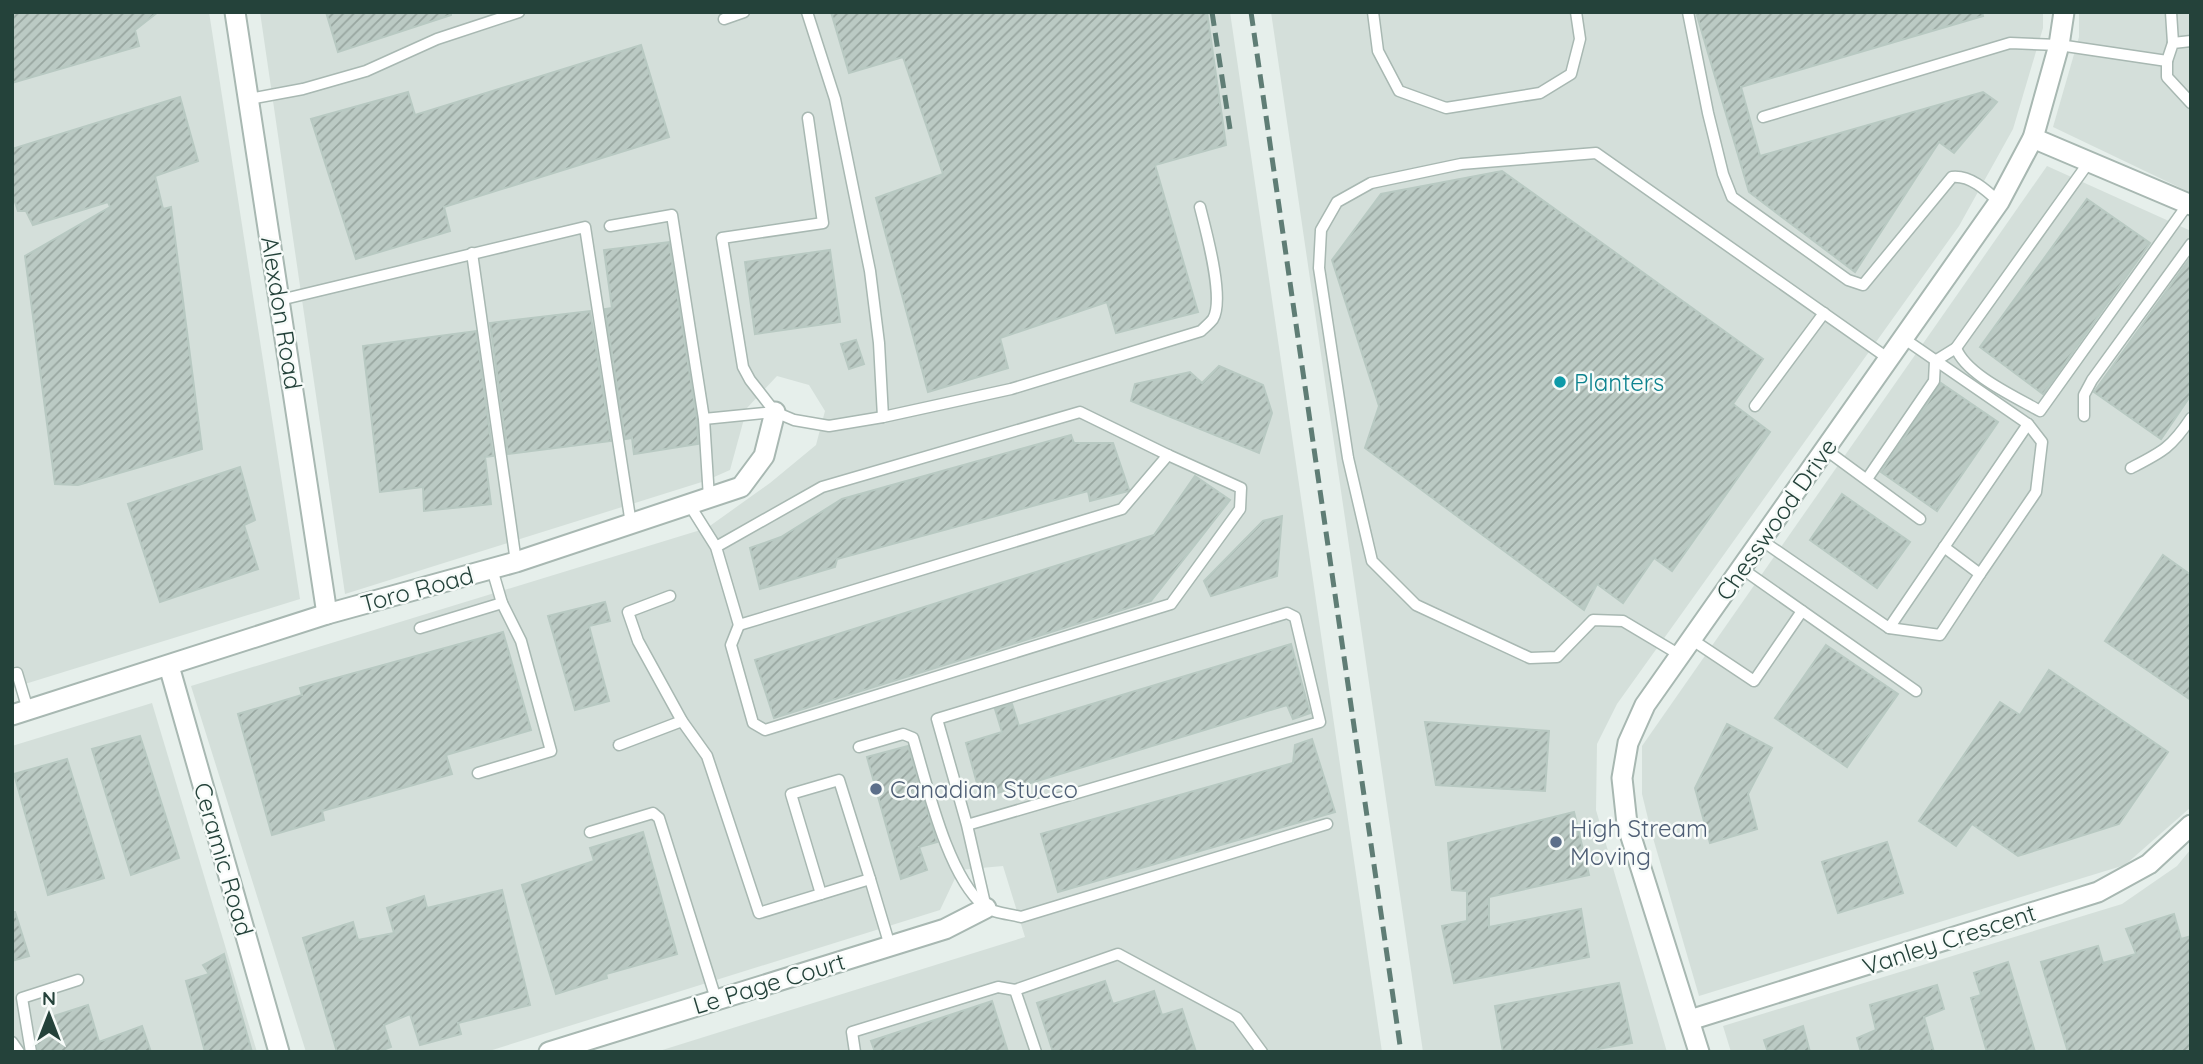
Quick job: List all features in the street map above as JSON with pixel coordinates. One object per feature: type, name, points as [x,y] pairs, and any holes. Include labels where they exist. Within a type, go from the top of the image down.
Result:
[{"type":"street","name":"Alexdon Road","points":[[235,12],[327,614]]},
{"type":"street","name":"Chesswood Drive","points":[[1699,1052],[1627,824],[1622,778],[1628,743],[1645,705],[1999,202],[2033,138],[2059,45],[2064,12]]},
{"type":"street","points":[[2033,138],[2189,204]]},
{"type":"street","name":"Toro Road","points":[[20,712],[327,614],[516,562],[741,487],[764,456],[775,412]]},
{"type":"street","name":"Ceramic Road","points":[[169,666],[279,1052]]},
{"type":"street","name":"Vanley Crescent","points":[[1690,1020],[2098,892],[2149,863],[2191,825]]},
{"type":"street","name":"Le Page Court","points":[[549,1052],[945,929],[986,908]]},
{"type":"lane","points":[[249,99],[303,89],[366,71],[437,39],[519,12]]},
{"type":"lane","points":[[724,19],[744,12]]},
{"type":"lane","points":[[807,12],[835,99],[866,249],[879,343],[883,417]]},
{"type":"lane","points":[[1373,12],[1378,51],[1399,90],[1446,108],[1540,93],[1571,74],[1580,39],[1576,12]]},
{"type":"lane","points":[[1688,12],[1708,113],[1723,174],[1732,197],[1848,280],[1863,285],[1952,177],[1962,175],[1985,189],[1999,202]]},
{"type":"lane","points":[[2171,12],[2174,43],[2167,61],[2167,77],[2191,103]]},
{"type":"lane","points":[[2174,43],[2191,41]]},
{"type":"lane","points":[[1763,117],[2010,43],[2059,45],[2167,61]]},
{"type":"lane","points":[[775,412],[743,367],[722,238],[823,223],[808,118]]},
{"type":"lane","points":[[1802,611],[1754,681],[1686,647],[1623,621],[1593,620],[1558,657],[1530,658],[1416,605],[1372,561],[1348,458],[1319,268],[1321,230],[1337,202],[1371,183],[1461,164],[1596,153],[1889,359]]},
{"type":"lane","points":[[1935,361],[1956,348],[2088,162]]},
{"type":"lane","points":[[1956,348],[1959,356],[1976,372],[2040,411],[2189,204]]},
{"type":"lane","points":[[704,419],[775,412],[794,420],[829,425],[883,417],[1011,389],[1201,331],[1213,319],[1217,303],[1211,256],[1200,208]]},
{"type":"lane","points":[[610,226],[672,215],[704,419],[709,498]]},
{"type":"lane","points":[[280,300],[585,227],[631,524]]},
{"type":"lane","points":[[2084,416],[2084,396],[2092,380],[2191,244]]},
{"type":"lane","points":[[472,253],[516,562]]},
{"type":"lane","points":[[1755,407],[1824,313]]},
{"type":"lane","points":[[1761,540],[1889,628],[1940,635],[2036,492],[2042,442],[2028,424],[1903,338]]},
{"type":"lane","points":[[1867,479],[1934,381],[1935,361]]},
{"type":"lane","points":[[689,504],[716,547],[739,625],[731,645],[753,723],[765,730],[1171,604],[1240,509],[1241,488],[1080,412],[822,487],[716,547]]},
{"type":"lane","points":[[2131,468],[2176,441],[2191,418]]},
{"type":"lane","points":[[1889,628],[2028,424]]},
{"type":"lane","points":[[1826,450],[1920,519]]},
{"type":"lane","points":[[739,625],[1122,509],[1168,455]]},
{"type":"lane","points":[[1944,547],[1980,574]]},
{"type":"lane","points":[[1741,568],[1916,691]]},
{"type":"lane","points":[[478,773],[551,751],[521,641],[502,604],[492,569]]},
{"type":"lane","points":[[670,596],[628,612],[638,641],[682,721],[707,756],[759,913],[870,879]]},
{"type":"lane","points":[[420,628],[502,604]]},
{"type":"lane","points":[[967,825],[1320,722],[1295,617],[1287,613],[937,719],[967,825],[986,908]]},
{"type":"lane","points":[[12,674],[17,673],[20,712]]},
{"type":"lane","points":[[619,745],[682,721]]},
{"type":"lane","points":[[859,747],[903,734],[913,738],[938,824],[963,881],[986,908],[1020,917],[1327,824]]},
{"type":"lane","points":[[821,894],[791,794],[839,780],[890,946]]},
{"type":"lane","points":[[590,832],[653,813],[659,818],[716,999]]},
{"type":"lane","points":[[855,1052],[852,1032],[998,987],[1015,990],[1118,954],[1237,1018],[1262,1052]]},
{"type":"lane","points":[[31,1052],[22,998],[78,980]]},
{"type":"lane","points":[[1015,990],[1036,1052]]},
{"type":"lane","points":[[12,1042],[19,1052]]},
{"type":"shaded area","points":[[12,12],[209,12],[300,599],[12,688]]},
{"type":"shaded area","points":[[260,12],[1230,12],[1382,1052],[656,1052],[1025,937],[1003,866],[959,870],[940,910],[486,1052],[306,1052],[191,686],[707,528],[770,483],[816,445],[825,411],[809,385],[777,376],[747,408],[730,470],[705,481],[345,594]]},
{"type":"shaded area","points":[[1271,12],[2043,12],[2043,28],[2013,129],[1959,226],[1617,704],[1597,744],[1596,810],[1667,1052],[1423,1052]]},
{"type":"shaded area","points":[[2079,12],[2191,12],[2191,193],[2053,127],[2079,37]]},
{"type":"shaded area","points":[[2047,166],[2191,231],[2191,807],[2125,865],[1699,996],[1642,794],[1642,746]]},
{"type":"shaded area","points":[[152,703],[257,1052],[12,1052],[12,746]]},
{"type":"shaded area","points":[[2191,849],[2191,1052],[1731,1052],[1723,1026],[2122,904],[2177,866]]},
{"type":"building","points":[[12,12],[158,12],[135,30],[139,46],[12,83]]},
{"type":"building","points":[[326,12],[451,12],[451,15],[338,52]]},
{"type":"building","points":[[831,12],[1207,12],[1226,145],[1155,165],[1198,312],[1116,333],[1107,302],[1000,338],[1008,368],[928,392],[876,198],[943,174],[903,57],[849,73]]},
{"type":"building","points":[[1696,12],[1982,12],[1983,16],[1741,87],[1760,156],[1983,92],[1997,102],[1954,153],[1939,142],[1855,272],[1749,192]]},
{"type":"building","points":[[641,45],[669,137],[444,207],[450,231],[356,259],[311,119],[408,92],[415,115]]},
{"type":"building","points":[[180,97],[198,161],[155,176],[163,209],[171,207],[202,449],[78,485],[55,484],[25,256],[110,207],[108,202],[33,225],[26,211],[18,211],[12,193],[12,149]]},
{"type":"building","name":"Planters","points":[[1502,171],[1763,359],[1733,404],[1770,432],[1672,571],[1654,558],[1623,603],[1597,584],[1584,610],[1365,448],[1379,406],[1332,260],[1381,194]]},
{"type":"building","points":[[2087,199],[2150,243],[2043,394],[1980,347]]},
{"type":"building","points":[[669,242],[697,420],[698,444],[634,454],[632,438],[625,439],[605,309],[612,308],[604,250]]},
{"type":"building","points":[[830,250],[840,322],[755,334],[745,262]]},
{"type":"building","points":[[2191,257],[2191,395],[2161,439],[2094,392]]},
{"type":"building","points":[[590,311],[611,441],[508,454],[490,323]]},
{"type":"building","points":[[476,331],[493,456],[485,457],[491,504],[424,511],[423,487],[380,492],[363,346]]},
{"type":"building","points":[[856,340],[864,364],[849,369],[841,344]]},
{"type":"building","points":[[1219,366],[1263,385],[1272,413],[1259,453],[1131,401],[1135,384],[1190,372],[1202,383]]},
{"type":"building","points":[[1941,383],[1998,422],[1937,511],[1881,472]]},
{"type":"building","points":[[1071,435],[1074,443],[1113,443],[1129,490],[1090,501],[1088,491],[837,559],[835,567],[760,589],[750,548],[781,537],[842,499]]},
{"type":"building","points":[[240,467],[255,520],[244,525],[258,569],[160,602],[128,504]]},
{"type":"building","points":[[1195,476],[1230,500],[1151,601],[774,718],[755,660],[1154,535]]},
{"type":"building","points":[[1842,494],[1910,542],[1877,588],[1810,540]]},
{"type":"building","points":[[1282,516],[1277,576],[1211,596],[1204,581],[1263,521]]},
{"type":"building","points":[[2163,555],[2191,575],[2191,700],[2105,641]]},
{"type":"building","points":[[605,602],[610,621],[589,626],[609,701],[575,710],[548,616]]},
{"type":"building","points":[[503,632],[531,730],[446,755],[452,774],[322,811],[324,820],[272,835],[238,714],[302,695],[300,688]]},
{"type":"building","points":[[1291,644],[1310,713],[1293,719],[1287,705],[981,798],[966,743],[1002,732],[995,709],[1012,704],[1019,726]]},
{"type":"building","points":[[1826,645],[1898,694],[1847,767],[1775,718]]},
{"type":"building","points":[[2049,670],[2168,752],[2119,824],[2018,856],[1972,824],[1956,846],[1919,821],[2000,702],[2020,715]]},
{"type":"building","points":[[1425,722],[1549,731],[1545,791],[1436,785]]},
{"type":"building","points":[[1727,724],[1772,748],[1748,794],[1757,829],[1710,843],[1695,788]]},
{"type":"building","points":[[140,736],[179,858],[131,875],[92,749]]},
{"type":"building","points":[[1312,739],[1335,812],[1058,892],[1041,834],[1293,763],[1295,745]]},
{"type":"building","points":[[908,746],[937,842],[919,847],[927,870],[901,879],[867,757]]},
{"type":"building","points":[[67,759],[104,878],[48,895],[14,774]]},
{"type":"building","points":[[1574,812],[1589,875],[1489,897],[1489,927],[1581,909],[1589,957],[1454,983],[1442,926],[1467,921],[1467,891],[1452,890],[1448,843]]},
{"type":"building","points":[[643,832],[677,954],[606,974],[607,978],[556,994],[522,885],[594,861],[590,848]]},
{"type":"building","points":[[1887,842],[1903,893],[1838,913],[1822,862]]},
{"type":"building","points":[[502,890],[530,1005],[458,1023],[461,1034],[420,1045],[410,1014],[384,1025],[391,1047],[378,1052],[337,1052],[303,938],[353,922],[358,940],[394,933],[387,908],[424,896],[427,908]]},
{"type":"building","points":[[12,912],[15,912],[29,956],[12,961]]},
{"type":"building","points":[[2174,914],[2181,939],[2191,936],[2191,1052],[2068,1052],[2041,962],[2098,946],[2103,963],[2136,954],[2126,929]]},
{"type":"building","points":[[224,954],[252,1052],[205,1052],[186,981],[209,974],[203,965]]},
{"type":"building","points":[[2008,962],[2035,1052],[1987,1052],[1971,998],[1981,995],[1974,973]]},
{"type":"building","points":[[1105,981],[1113,1004],[1154,991],[1162,1015],[1182,1009],[1196,1052],[1053,1052],[1037,1003]]},
{"type":"building","points":[[1619,983],[1632,1043],[1581,1052],[1503,1052],[1495,1006]]},
{"type":"building","points":[[1937,985],[1944,1009],[1924,1017],[1934,1052],[1861,1052],[1857,1038],[1876,1030],[1870,1005]]},
{"type":"building","points":[[992,1001],[1008,1052],[875,1052],[871,1041]]},
{"type":"building","points":[[88,1005],[99,1042],[142,1026],[151,1052],[38,1052],[37,1042],[57,1036],[51,1017]]},
{"type":"building","points":[[1803,1026],[1810,1052],[1768,1052],[1764,1040]]},
{"type":"railway","points":[[1212,12],[1230,129]]},
{"type":"railway","points":[[1251,12],[1401,1052]]},
{"type":"place","name":"Planters","points":[[1560,382]]},
{"type":"place","name":"Canadian Stucco","points":[[876,789]]},
{"type":"place","name":"High Stream Moving","points":[[1556,842]]}]
